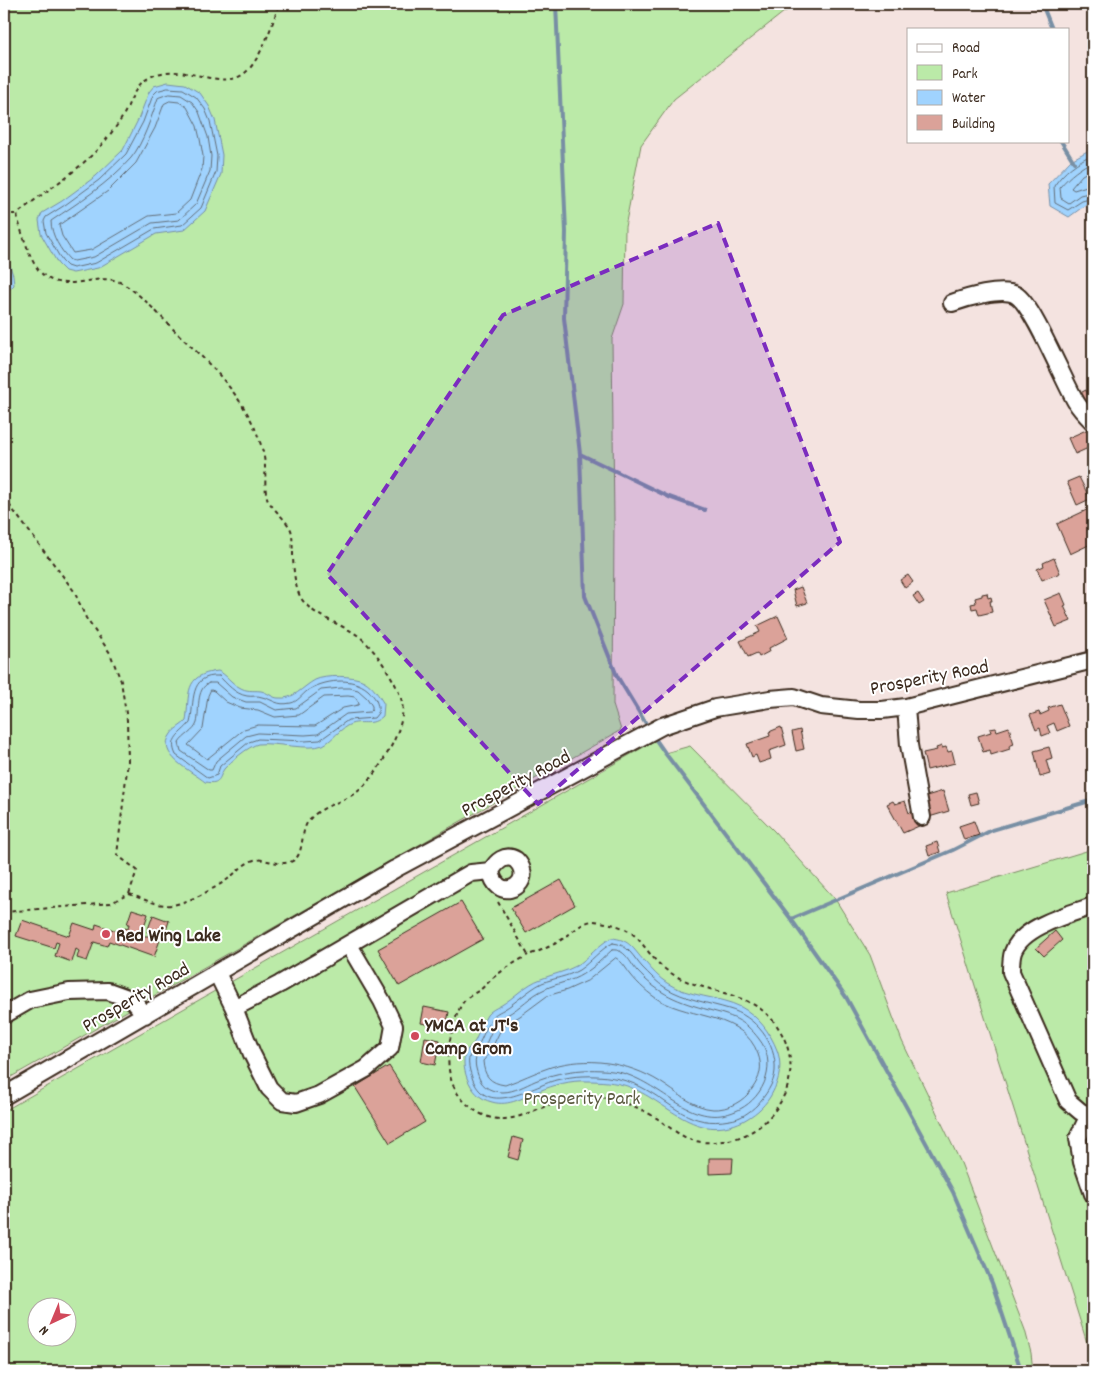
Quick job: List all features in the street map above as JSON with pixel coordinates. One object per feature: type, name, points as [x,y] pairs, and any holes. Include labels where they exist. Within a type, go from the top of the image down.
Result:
[{"type":"street","points":[[952,303],[976,295],[998,292],[1015,294],[1028,307],[1077,404],[1093,422]]},
{"type":"street","name":"Prosperity Road","points":[[4,1096],[395,869],[662,726],[715,708],[770,698],[794,697],[821,706],[859,710],[906,707],[1093,660]]},
{"type":"street","points":[[906,707],[909,745],[922,817]]},
{"type":"street","points":[[503,858],[512,858],[520,864],[523,871],[522,880],[516,886],[507,890],[498,887],[492,880],[491,871],[496,863],[503,858]]},
{"type":"street","points":[[234,1008],[349,945],[471,873],[491,871]]},
{"type":"street","points":[[1093,906],[1046,922],[1024,936],[1013,952],[1011,972],[1068,1100],[1082,1112],[1091,1115],[1078,1138],[1087,1154],[1082,1162],[1093,1194]]},
{"type":"street","points":[[218,973],[252,1054],[269,1088],[282,1101],[296,1102],[319,1095],[366,1069],[390,1048],[394,1026],[382,1001],[349,945]]},
{"type":"street","points":[[4,1015],[30,1000],[69,992],[108,991],[133,1000],[145,1015]]},
{"type":"path","points":[[4,214],[17,214],[76,170],[104,142],[122,118],[142,82],[147,78],[166,71],[188,72],[233,80],[246,72],[262,46],[279,4]]},
{"type":"path","points":[[4,912],[111,903],[129,894],[168,906],[200,896],[253,861],[263,859],[286,864],[294,860],[301,851],[303,831],[307,822],[317,812],[349,797],[362,788],[386,756],[396,736],[403,715],[402,701],[395,685],[372,648],[357,634],[307,607],[299,594],[293,561],[292,532],[268,500],[265,484],[265,466],[260,443],[251,418],[234,392],[188,343],[128,286],[113,280],[100,279],[69,284],[54,282],[41,275],[32,260],[19,225],[17,214]]},
{"type":"path","points":[[4,498],[74,592],[86,618],[110,654],[121,681],[127,720],[128,761],[117,854],[137,870],[129,894]]},
{"type":"path","points":[[498,887],[497,901],[528,955]]},
{"type":"path","points":[[593,921],[613,924],[634,933],[650,954],[666,969],[683,979],[753,1003],[771,1018],[782,1033],[791,1064],[789,1082],[781,1102],[770,1117],[756,1129],[737,1138],[700,1142],[684,1136],[641,1109],[616,1100],[593,1097],[574,1098],[504,1119],[487,1117],[469,1107],[458,1097],[448,1071],[449,1046],[457,1014],[464,1000],[482,989],[494,977],[528,955],[543,950],[563,939],[578,927],[593,921]]},
{"type":"highlighted area","points":[[718,223],[840,542],[538,804],[327,574],[503,315]]},
{"type":"green space","points":[[4,4],[800,4],[784,12],[674,99],[641,145],[625,227],[624,304],[612,339],[614,521],[613,705],[621,730],[4,1081]]},
{"type":"green space","name":"Prosperity Park","points":[[656,740],[665,753],[690,746],[774,831],[835,899],[870,955],[902,1041],[961,1163],[1025,1330],[1033,1371],[1021,1367],[1021,1371],[4,1371],[4,1111]]},
{"type":"green space","points":[[1093,849],[1093,1362],[946,893]]},
{"type":"water","points":[[168,82],[185,84],[200,93],[209,106],[215,120],[222,155],[221,174],[205,211],[184,230],[156,234],[98,268],[73,273],[65,271],[58,264],[41,234],[39,220],[42,213],[96,176],[123,150],[149,92],[154,86]]},
{"type":"water","points":[[1093,148],[1093,202],[1069,217],[1050,206],[1048,184],[1071,160]]},
{"type":"water","points":[[4,249],[13,275],[14,285],[9,290],[4,291]]},
{"type":"water","points":[[218,671],[242,689],[261,691],[278,698],[289,697],[320,678],[339,676],[359,679],[376,691],[384,704],[383,716],[371,722],[351,724],[343,728],[327,743],[317,747],[254,745],[227,766],[217,781],[205,782],[184,768],[171,756],[167,742],[172,732],[186,721],[190,687],[194,681],[207,673]]},
{"type":"water","points":[[611,938],[628,943],[661,979],[675,988],[732,1003],[753,1015],[763,1025],[777,1050],[780,1068],[778,1080],[773,1091],[758,1111],[743,1121],[726,1127],[710,1127],[682,1118],[627,1086],[612,1083],[597,1081],[569,1082],[539,1091],[516,1101],[504,1103],[487,1101],[474,1090],[466,1075],[464,1057],[475,1041],[488,1014],[536,981],[576,966]]},
{"type":"building","points":[[1086,390],[1092,402],[1086,405],[1080,393]]},
{"type":"building","points":[[1093,427],[1093,446],[1075,454],[1068,438]]},
{"type":"building","points":[[1079,477],[1090,499],[1077,505],[1067,482]]},
{"type":"building","points":[[1093,507],[1093,543],[1070,554],[1057,524]]},
{"type":"building","points":[[1054,558],[1060,573],[1042,580],[1037,569],[1044,566],[1043,563]]},
{"type":"building","points":[[908,575],[913,582],[905,588],[900,580]]},
{"type":"building","points":[[801,587],[807,603],[797,606],[793,590]]},
{"type":"building","points":[[918,593],[924,602],[919,605],[913,596]]},
{"type":"building","points":[[987,593],[988,598],[991,597],[992,612],[979,615],[977,608],[972,609],[971,604],[976,603],[975,598]]},
{"type":"building","points":[[1061,593],[1066,605],[1064,606],[1071,621],[1056,627],[1044,600]]},
{"type":"building","points":[[778,616],[788,638],[769,648],[770,651],[759,657],[757,653],[748,657],[740,641],[760,632],[757,626]]},
{"type":"building","points":[[1060,704],[1069,726],[1057,731],[1054,723],[1047,726],[1050,733],[1042,736],[1040,728],[1036,730],[1030,715],[1039,712],[1040,715],[1049,711],[1048,708]]},
{"type":"building","points":[[781,727],[786,745],[769,751],[771,759],[759,763],[756,755],[752,757],[747,744],[770,736],[769,732]]},
{"type":"building","points":[[1009,727],[1014,744],[1009,746],[1010,749],[991,755],[990,750],[983,752],[978,736],[991,732],[990,729],[996,728],[997,731]]},
{"type":"building","points":[[800,730],[804,749],[796,751],[792,732]]},
{"type":"building","points":[[942,746],[942,748],[946,747],[948,752],[952,751],[955,763],[927,770],[923,753],[937,750],[936,748]]},
{"type":"building","points":[[1049,747],[1052,758],[1046,760],[1050,774],[1040,777],[1034,751]]},
{"type":"building","points":[[943,791],[949,811],[929,817],[923,797]]},
{"type":"building","points":[[976,792],[979,803],[971,805],[968,794]]},
{"type":"building","points":[[893,801],[895,804],[905,801],[909,813],[912,811],[919,826],[903,833],[887,804]]},
{"type":"building","points":[[974,821],[979,835],[964,840],[959,826]]},
{"type":"building","points":[[937,842],[940,852],[929,856],[926,846]]},
{"type":"building","points":[[561,880],[575,905],[526,933],[511,908]]},
{"type":"building","points":[[461,902],[483,939],[399,986],[378,949]]},
{"type":"building","name":"Red Wing Lake","points":[[132,909],[148,914],[141,936],[148,936],[149,933],[147,932],[153,915],[169,921],[164,937],[161,937],[154,957],[109,941],[107,946],[94,942],[87,961],[77,958],[79,951],[76,949],[72,962],[55,956],[59,943],[56,942],[54,948],[16,936],[22,920],[69,936],[74,923],[95,930],[96,924],[123,933],[125,928],[128,929],[129,924],[127,924]]},
{"type":"building","points":[[1055,931],[1062,940],[1044,956],[1036,948]]},
{"type":"building","points":[[424,1007],[449,1012],[446,1028],[421,1023]]},
{"type":"building","points":[[425,1037],[440,1040],[435,1065],[421,1062]]},
{"type":"building","points":[[389,1066],[425,1122],[390,1143],[355,1087]]},
{"type":"building","points":[[513,1137],[523,1140],[518,1160],[508,1157]]},
{"type":"building","points":[[709,1158],[733,1158],[732,1173],[709,1174]]},
{"type":"waterway","points":[[556,4],[566,232],[564,318],[580,454],[585,596],[617,676],[645,722]]},
{"type":"waterway","points":[[1042,4],[1052,28]]},
{"type":"waterway","points":[[1062,142],[1074,162]]},
{"type":"waterway","points":[[580,454],[669,497],[705,510]]},
{"type":"waterway","points":[[656,740],[791,919],[846,997],[953,1192],[992,1283],[1020,1367]]},
{"type":"waterway","points":[[791,919],[953,850],[992,830],[1093,800]]},
{"type":"place","name":"Red Wing Lake","points":[[106,934]]},
{"type":"place","name":"YMCA at JT's Camp Grom","points":[[415,1036]]}]
